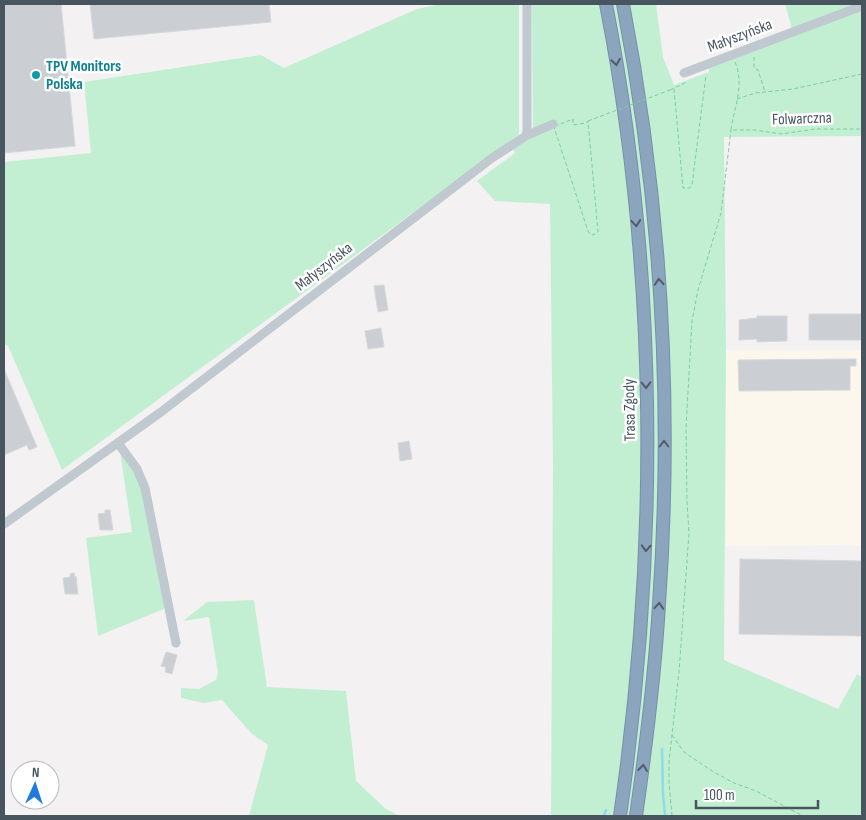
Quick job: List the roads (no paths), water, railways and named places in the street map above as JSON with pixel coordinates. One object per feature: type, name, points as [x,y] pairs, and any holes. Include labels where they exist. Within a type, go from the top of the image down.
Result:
[{"type":"highway","name":"Trasa Zgody","points":[[606,4],[625,118],[632,174],[642,283],[646,366],[646,521],[643,601],[636,690],[620,816]]},
{"type":"highway","name":"Trasa Zgody","points":[[623,4],[642,115],[654,222],[659,281],[664,442],[663,532],[659,611],[652,693],[636,816]]},
{"type":"street","points":[[526,136],[527,4]]},
{"type":"street","name":"Małyszyńska","points":[[685,76],[732,55],[862,6]]},
{"type":"street","name":"Małyszyńska","points":[[4,524],[161,412],[492,158],[526,136],[554,127]]},
{"type":"street","points":[[118,443],[136,469],[145,488],[176,643]]},
{"type":"waterway","points":[[662,749],[665,816]]},
{"type":"waterway","points":[[604,816],[606,810]]},
{"type":"place","name":"TPV Monitors Polska","points":[[36,75]]}]
